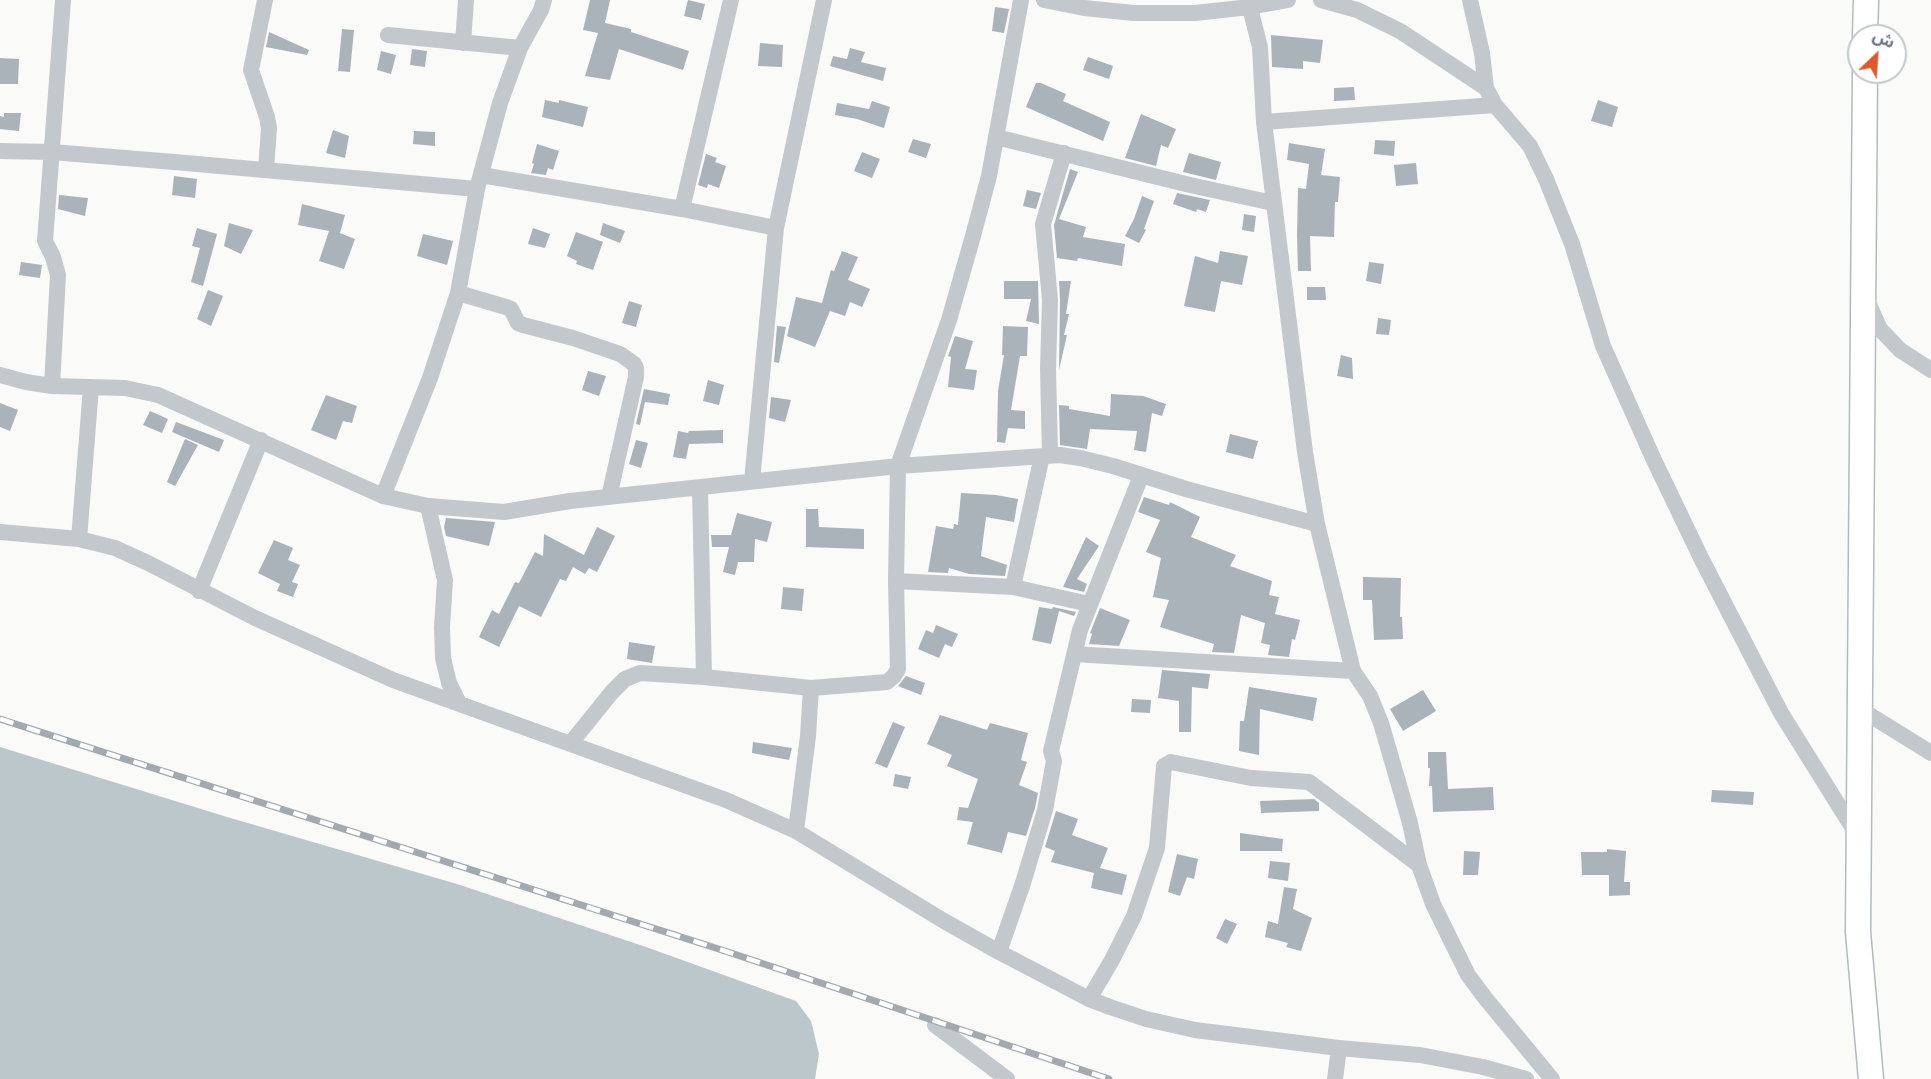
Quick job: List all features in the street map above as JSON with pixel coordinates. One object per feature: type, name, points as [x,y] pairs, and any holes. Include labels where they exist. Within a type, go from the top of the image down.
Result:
[{"type":"street","points":[[52,386],[58,275],[45,241],[63,0]]},
{"type":"street","points":[[265,0],[251,70],[269,128],[266,170]]},
{"type":"street","points":[[463,43],[466,0]]},
{"type":"street","points":[[383,496],[430,378],[458,293],[479,182],[500,103],[520,48],[544,0]]},
{"type":"street","points":[[682,209],[730,0]]},
{"type":"street","points":[[752,481],[776,228],[824,0]]},
{"type":"street","points":[[570,744],[612,692],[625,679],[640,673],[811,688],[887,682],[894,676],[898,669],[896,581],[898,466],[949,320],[979,216],[1021,0]]},
{"type":"street","points":[[1044,0],[1084,8],[1134,13],[1195,13],[1249,3],[1288,0]]},
{"type":"street","points":[[1321,0],[1357,10],[1400,32],[1486,88]]},
{"type":"street","points":[[1470,0],[1482,53],[1486,88],[1495,105],[1530,146],[1546,179],[1572,244],[1604,345],[1653,458],[1702,560],[1781,713],[1859,838]]},
{"type":"street","points":[[1865,24],[1866,0]]},
{"type":"street","points":[[1249,3],[1260,47],[1264,122],[1305,452],[1317,524],[1353,671],[1370,696],[1381,723],[1410,823],[1419,865],[1433,904],[1468,975],[1552,1079]]},
{"type":"street","points":[[388,35],[520,48]]},
{"type":"street","points":[[1865,84],[1858,932],[1871,1079]]},
{"type":"street","points":[[1264,122],[1495,105]]},
{"type":"street","points":[[996,137],[1273,203]]},
{"type":"street","points":[[0,152],[52,152],[266,170],[479,182],[682,209],[776,228]]},
{"type":"street","points":[[1013,587],[1046,456],[1050,300],[1043,224],[1064,153]]},
{"type":"street","points":[[1863,292],[1880,330],[1900,351],[1931,370]]},
{"type":"street","points":[[458,293],[511,309],[518,323],[620,354],[634,364],[636,377],[609,497]]},
{"type":"street","points":[[0,375],[52,386],[125,388],[158,395],[383,496],[428,506],[504,512],[570,501],[752,481],[898,466],[1046,456],[1080,458],[1317,524]]},
{"type":"street","points":[[79,539],[92,387]]},
{"type":"street","points":[[199,591],[261,440]]},
{"type":"street","points":[[999,952],[1045,810],[1054,761],[1051,751],[1074,654],[1089,604],[1141,476]]},
{"type":"street","points":[[700,488],[704,677]]},
{"type":"street","points":[[428,506],[445,580],[443,658],[448,683],[459,703]]},
{"type":"street","points":[[0,532],[79,539],[115,548],[325,651],[393,680],[726,800],[796,831],[944,921],[1089,999],[1146,1019],[1196,1030],[1339,1048],[1420,1055],[1483,1067],[1526,1079]]},
{"type":"street","points":[[896,581],[1013,587],[1089,604]]},
{"type":"street","points":[[1074,654],[1353,671]]},
{"type":"street","points":[[796,831],[808,736],[811,688]]},
{"type":"street","points":[[1860,709],[1931,753]]},
{"type":"street","points":[[1089,999],[1134,916],[1157,849],[1164,766],[1171,762],[1251,778],[1309,782],[1419,865]]},
{"type":"street","points":[[935,1024],[1007,1079]]},
{"type":"street","points":[[1335,1079],[1339,1048]]},
{"type":"shaded area","points":[[0,747],[227,817],[457,884],[646,947],[796,1001],[811,1021],[819,1054],[815,1079],[0,1079]]},
{"type":"building","points":[[590,0],[610,0],[605,23],[631,29],[631,32],[689,51],[683,70],[619,49],[610,80],[585,76],[598,33],[583,30]]},
{"type":"building","points":[[688,0],[705,4],[701,20],[684,16]]},
{"type":"building","points":[[995,7],[1009,9],[1004,33],[992,31]]},
{"type":"building","points":[[342,29],[354,30],[350,72],[338,71]]},
{"type":"building","points":[[269,32],[309,50],[307,55],[266,47]]},
{"type":"building","points":[[1271,35],[1323,40],[1320,63],[1303,61],[1303,69],[1272,67]]},
{"type":"building","points":[[760,43],[783,45],[782,67],[758,66]]},
{"type":"building","points":[[850,48],[865,52],[861,62],[886,68],[883,81],[830,66],[833,56],[847,59]]},
{"type":"building","points":[[412,49],[427,51],[425,67],[410,65]]},
{"type":"building","points":[[381,51],[396,55],[391,74],[377,70]]},
{"type":"building","points":[[1088,57],[1113,66],[1109,79],[1083,70]]},
{"type":"building","points":[[0,58],[19,59],[18,84],[0,84]]},
{"type":"building","points":[[1036,83],[1066,94],[1063,101],[1110,122],[1103,141],[1026,107]]},
{"type":"building","points":[[1354,87],[1355,100],[1334,101],[1334,88]]},
{"type":"building","points":[[545,100],[559,103],[559,100],[588,107],[583,127],[542,117]]},
{"type":"building","points":[[1598,100],[1618,107],[1612,127],[1591,121]]},
{"type":"building","points":[[872,101],[890,107],[884,128],[835,115],[837,103],[869,109]]},
{"type":"building","points":[[4,113],[21,113],[19,131],[0,129],[0,116],[4,117]]},
{"type":"building","points":[[1141,114],[1176,129],[1168,148],[1161,145],[1156,166],[1125,158]]},
{"type":"building","points":[[333,130],[349,136],[345,158],[326,153]]},
{"type":"building","points":[[414,131],[435,132],[435,146],[413,144]]},
{"type":"building","points":[[913,139],[931,144],[926,158],[908,152]]},
{"type":"building","points":[[1375,140],[1395,141],[1394,156],[1374,154]]},
{"type":"building","points":[[1289,143],[1325,149],[1321,175],[1340,177],[1338,202],[1335,202],[1334,237],[1310,236],[1311,271],[1298,271],[1297,235],[1298,188],[1306,189],[1309,164],[1287,160]]},
{"type":"building","points":[[537,144],[559,151],[553,170],[548,168],[546,175],[531,173]]},
{"type":"building","points":[[862,152],[880,159],[872,178],[854,171]]},
{"type":"building","points":[[1189,153],[1221,162],[1216,180],[1183,172]]},
{"type":"building","points":[[706,154],[717,158],[715,162],[726,166],[719,188],[708,184],[707,188],[698,185]]},
{"type":"building","points":[[1416,163],[1418,184],[1396,186],[1394,165]]},
{"type":"building","points":[[1070,169],[1078,172],[1059,219],[1086,227],[1083,237],[1125,244],[1122,266],[1078,258],[1077,261],[1057,258],[1054,225]]},
{"type":"building","points":[[174,176],[197,179],[195,198],[172,195]]},
{"type":"building","points":[[1027,190],[1041,193],[1036,209],[1023,206]]},
{"type":"building","points":[[1177,193],[1210,200],[1206,212],[1197,209],[1196,212],[1173,204]]},
{"type":"building","points":[[59,195],[88,198],[85,216],[58,209]]},
{"type":"building","points":[[1142,196],[1154,201],[1144,229],[1146,230],[1139,243],[1125,236]]},
{"type":"building","points":[[302,204],[345,215],[340,233],[337,232],[355,239],[344,269],[319,261],[329,231],[298,225]]},
{"type":"building","points":[[1244,214],[1256,216],[1254,232],[1242,230]]},
{"type":"building","points":[[229,223],[253,230],[241,254],[224,246]]},
{"type":"building","points":[[603,223],[625,231],[620,243],[600,235]]},
{"type":"building","points":[[197,228],[217,234],[203,286],[191,282],[200,248],[192,246]]},
{"type":"building","points":[[533,228],[550,234],[545,248],[528,244]]},
{"type":"building","points":[[576,232],[603,242],[593,270],[576,264],[577,261],[567,256]]},
{"type":"building","points":[[423,234],[453,241],[447,265],[417,256]]},
{"type":"building","points":[[842,251],[858,257],[848,280],[870,289],[862,307],[850,302],[845,316],[830,311],[815,347],[787,336],[796,297],[822,303],[831,270],[834,271]]},
{"type":"building","points":[[1220,251],[1248,256],[1242,285],[1221,281],[1215,312],[1184,306],[1195,256],[1218,263]]},
{"type":"building","points":[[21,262],[42,265],[40,278],[19,275]]},
{"type":"building","points":[[1369,262],[1384,264],[1381,284],[1366,281]]},
{"type":"building","points":[[1004,281],[1038,281],[1039,324],[1026,321],[1031,299],[1004,299]]},
{"type":"building","points":[[1059,281],[1071,281],[1066,314],[1069,314],[1064,335],[1067,335],[1059,370],[1060,300]]},
{"type":"building","points":[[1307,287],[1325,287],[1326,300],[1307,300]]},
{"type":"building","points":[[208,290],[223,296],[211,326],[197,319]]},
{"type":"building","points":[[629,301],[642,305],[636,327],[622,323]]},
{"type":"building","points":[[1378,318],[1391,320],[1389,335],[1376,334]]},
{"type":"building","points":[[777,326],[786,327],[779,363],[774,362]]},
{"type":"building","points":[[1003,326],[1028,327],[1027,356],[1020,356],[1011,410],[1025,411],[1025,429],[1008,428],[1005,443],[997,442],[998,391],[1004,355],[1002,355]]},
{"type":"building","points":[[955,336],[973,341],[965,369],[977,370],[974,390],[948,387],[951,357],[948,356]]},
{"type":"building","points":[[1341,355],[1352,358],[1353,379],[1337,376]]},
{"type":"building","points":[[588,371],[606,376],[599,396],[582,390]]},
{"type":"building","points":[[708,380],[724,385],[719,405],[703,401]]},
{"type":"building","points":[[644,389],[670,394],[668,405],[645,402],[640,425],[636,424]]},
{"type":"building","points":[[1111,394],[1143,396],[1166,404],[1162,416],[1152,413],[1146,452],[1134,450],[1137,431],[1090,429],[1087,449],[1060,445],[1059,405],[1069,406],[1069,409],[1110,416]]},
{"type":"building","points":[[326,395],[357,406],[352,423],[343,421],[336,440],[311,430]]},
{"type":"building","points":[[771,397],[791,400],[785,422],[769,418]]},
{"type":"building","points":[[0,403],[18,410],[10,431],[0,427]]},
{"type":"building","points":[[150,411],[168,419],[162,433],[143,425]]},
{"type":"building","points":[[176,422],[224,440],[219,452],[172,432]]},
{"type":"building","points":[[723,430],[723,443],[689,444],[686,459],[673,457],[678,431],[688,433],[689,431]]},
{"type":"building","points":[[1230,434],[1258,441],[1253,459],[1226,452]]},
{"type":"building","points":[[185,439],[198,445],[175,486],[167,482]]},
{"type":"building","points":[[636,440],[648,443],[641,468],[629,464]]},
{"type":"building","points":[[961,493],[1018,499],[1014,522],[986,517],[981,556],[1007,565],[1005,576],[969,574],[949,568],[948,573],[928,572],[936,526],[953,529],[954,524],[958,525]]},
{"type":"building","points":[[1144,497],[1169,505],[1170,502],[1200,517],[1191,537],[1236,555],[1230,566],[1272,581],[1269,595],[1279,597],[1275,614],[1300,620],[1295,640],[1292,639],[1289,657],[1268,655],[1270,645],[1261,643],[1265,623],[1241,615],[1234,653],[1212,652],[1214,644],[1160,627],[1169,600],[1153,597],[1161,558],[1146,552],[1160,520],[1138,512]]},
{"type":"building","points":[[806,509],[818,509],[819,527],[864,529],[864,549],[806,547]]},
{"type":"building","points":[[737,513],[772,522],[767,542],[755,539],[754,562],[738,562],[735,575],[723,572],[729,547],[712,547],[711,535],[731,535]]},
{"type":"building","points":[[446,518],[495,522],[489,546],[446,536],[444,527]]},
{"type":"building","points":[[597,527],[615,536],[597,572],[589,568],[585,574],[573,567],[566,581],[560,579],[541,617],[519,606],[499,647],[479,637],[492,610],[499,614],[515,582],[519,583],[535,552],[543,556],[544,534],[584,555]]},
{"type":"building","points":[[1086,537],[1099,546],[1077,579],[1087,584],[1084,592],[1063,587]]},
{"type":"building","points":[[274,540],[293,548],[288,560],[300,565],[292,582],[298,584],[293,597],[277,591],[280,584],[258,573]]},
{"type":"building","points":[[1363,577],[1401,578],[1400,617],[1402,617],[1403,639],[1374,640],[1372,600],[1363,600]]},
{"type":"building","points":[[783,587],[804,589],[802,611],[781,609]]},
{"type":"building","points":[[1039,607],[1052,609],[1053,607],[1076,612],[1074,616],[1059,611],[1051,644],[1032,640]]},
{"type":"building","points":[[1100,608],[1130,620],[1119,646],[1089,644],[1092,634],[1090,633]]},
{"type":"building","points":[[936,625],[958,634],[952,647],[945,644],[939,658],[918,649],[926,630],[933,633]]},
{"type":"building","points":[[629,642],[655,646],[652,663],[627,659]]},
{"type":"building","points":[[1162,670],[1210,674],[1208,689],[1192,687],[1191,732],[1179,732],[1179,701],[1158,698]]},
{"type":"building","points":[[906,676],[925,683],[921,695],[898,686]]},
{"type":"building","points":[[1249,687],[1317,698],[1313,721],[1260,709],[1259,755],[1239,751],[1240,721],[1244,721]]},
{"type":"building","points":[[1423,690],[1436,711],[1403,731],[1390,709]]},
{"type":"building","points":[[1132,699],[1151,700],[1150,713],[1131,712]]},
{"type":"building","points":[[940,715],[987,730],[990,723],[1028,733],[1021,760],[1027,762],[1019,785],[1038,793],[1035,808],[1026,836],[1008,832],[1002,853],[967,844],[973,822],[957,820],[959,807],[968,808],[978,779],[947,766],[952,755],[927,744]]},
{"type":"building","points":[[893,722],[905,727],[887,768],[875,763]]},
{"type":"building","points":[[753,742],[792,748],[789,760],[752,753]]},
{"type":"building","points":[[1428,752],[1446,752],[1448,789],[1493,787],[1494,810],[1433,812],[1432,786],[1429,786]]},
{"type":"building","points":[[895,774],[911,777],[908,789],[893,786]]},
{"type":"building","points":[[1712,790],[1754,792],[1753,805],[1711,802]]},
{"type":"building","points":[[1314,799],[1319,803],[1319,811],[1261,813],[1260,801]]},
{"type":"building","points":[[1056,811],[1078,819],[1072,835],[1108,848],[1100,868],[1127,875],[1122,895],[1091,888],[1094,873],[1051,862],[1055,851],[1045,847]]},
{"type":"building","points":[[1240,833],[1283,839],[1282,851],[1240,851]]},
{"type":"building","points":[[1607,849],[1626,851],[1624,882],[1630,882],[1630,895],[1609,896],[1609,875],[1582,875],[1581,852],[1607,852]]},
{"type":"building","points":[[1464,851],[1480,852],[1478,875],[1463,875]]},
{"type":"building","points":[[1177,854],[1198,859],[1194,879],[1187,877],[1180,896],[1168,892]]},
{"type":"building","points":[[1270,861],[1290,863],[1288,881],[1268,878]]},
{"type":"building","points":[[1284,887],[1297,889],[1293,909],[1312,918],[1301,951],[1286,947],[1288,943],[1265,937],[1268,921],[1278,924]]},
{"type":"building","points":[[1225,919],[1237,924],[1227,944],[1216,938]]},
{"type":"railway","points":[[0,719],[725,951],[1109,1079]]}]
